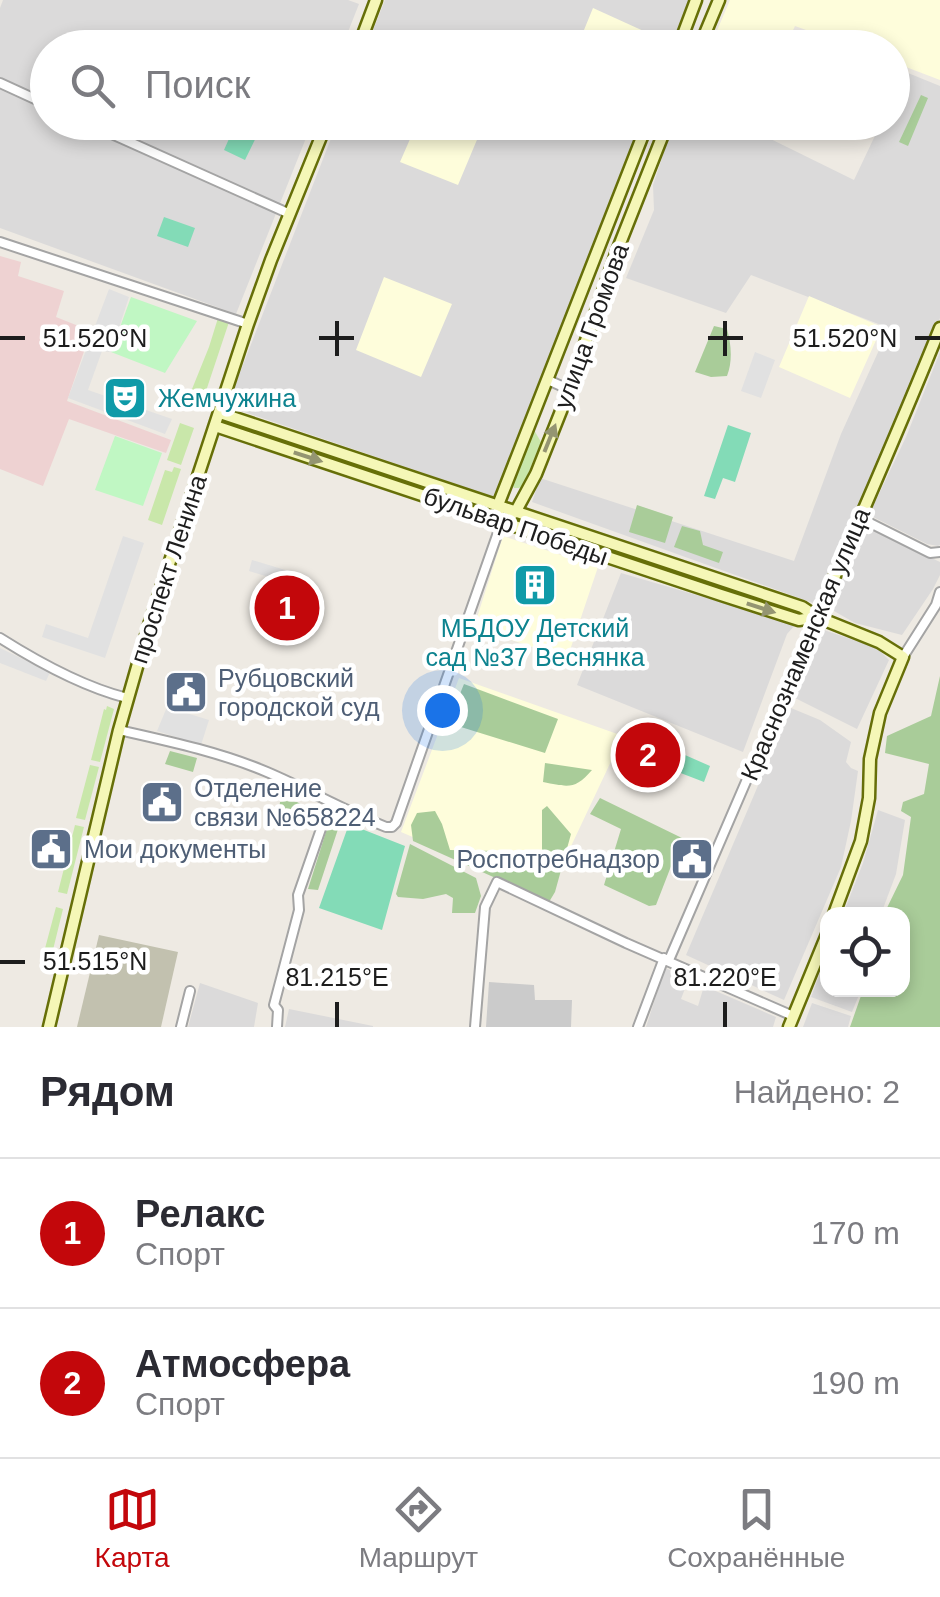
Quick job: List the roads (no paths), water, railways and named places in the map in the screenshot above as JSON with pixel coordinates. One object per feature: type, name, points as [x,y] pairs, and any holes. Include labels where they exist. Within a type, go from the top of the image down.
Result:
[{"type":"street","points":[[685,30],[696,0]]},
{"type":"street","points":[[707,30],[718,0]]},
{"type":"street","points":[[364,30],[373,1]]},
{"type":"street","points":[[686,27],[694,30]]},
{"type":"street","points":[[0,83],[30,97]]},
{"type":"street","points":[[126,140],[290,214]]},
{"type":"street","name":"проспект Ленина","points":[[49,1027],[118,730],[149,626],[248,324],[320,140]]},
{"type":"street","name":"улица Громова","points":[[498,505],[640,140]]},
{"type":"street","name":"улица Громова","points":[[502,521],[516,511],[536,474],[616,251],[661,140]]},
{"type":"street","points":[[638,145],[656,152]]},
{"type":"street","points":[[0,242],[248,324]]},
{"type":"street","points":[[600,244],[616,251]]},
{"type":"street","name":"Краснознаменская улица","points":[[638,1027],[940,328]]},
{"type":"street","points":[[548,380],[568,389]]},
{"type":"street","name":"бульвар Победы","points":[[220,413],[806,608],[817,617],[879,642],[902,657]]},
{"type":"street","name":"бульвар Победы","points":[[215,426],[721,596],[800,620],[817,617]]},
{"type":"street","points":[[118,730],[264,770],[330,803],[392,827],[502,521],[498,505]]},
{"type":"street","points":[[860,518],[930,553],[940,552]]},
{"type":"street","points":[[661,576],[666,562]]},
{"type":"street","points":[[721,596],[726,581]]},
{"type":"street","points":[[837,907],[861,841],[870,759],[880,713],[902,657],[936,605],[940,592]]},
{"type":"street","points":[[0,638],[76,678],[128,698]]},
{"type":"street","points":[[277,1027],[278,1010],[274,1005],[298,910],[298,895],[330,803]]},
{"type":"street","points":[[475,1027],[486,907],[497,882],[667,959],[791,1022],[820,951]]},
{"type":"street","points":[[181,1027],[190,991]]},
{"type":"place","name":"Жемчужина","points":[[125,398]]},
{"type":"place","name":"МБДОУ Детский сад №37 Веснянка","points":[[535,585]]},
{"type":"place","name":"Релакс","points":[[287,608]]},
{"type":"place","name":"Рубцовский городской суд","points":[[186,692]]},
{"type":"place","name":"Атмосфера","points":[[648,755]]},
{"type":"place","name":"Отделение связи №658224","points":[[162,802]]},
{"type":"place","name":"Мои документы","points":[[51,849]]},
{"type":"place","name":"Роспотребнадзор","points":[[692,859]]}]
